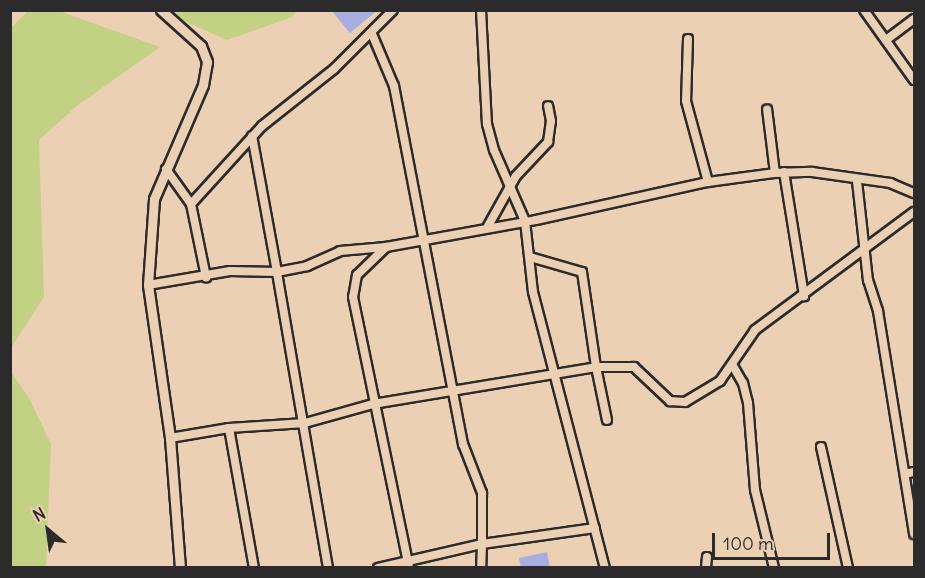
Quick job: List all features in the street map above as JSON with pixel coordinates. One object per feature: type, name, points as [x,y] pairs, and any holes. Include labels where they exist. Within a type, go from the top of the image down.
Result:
[{"type":"street","points":[[161,10],[201,46],[207,62],[203,84],[166,169],[152,208],[148,285],[170,438],[180,567]]},
{"type":"street","points":[[191,204],[252,136],[372,34],[393,10]]},
{"type":"street","points":[[481,10],[487,124],[509,188],[525,221],[533,292],[605,567]]},
{"type":"street","points":[[864,10],[915,80]]},
{"type":"street","points":[[886,40],[915,19]]},
{"type":"street","points":[[372,34],[394,86],[463,444],[482,493],[481,567]]},
{"type":"street","points":[[688,39],[686,101],[708,182]]},
{"type":"street","points":[[488,226],[524,165],[548,142],[551,121],[548,106]]},
{"type":"street","points":[[767,109],[775,172]]},
{"type":"street","points":[[252,136],[305,423],[328,567]]},
{"type":"street","points":[[166,169],[191,204],[206,277]]},
{"type":"street","points":[[148,285],[206,277],[230,271],[277,272],[307,266],[340,251],[386,247],[488,226],[525,221],[708,182],[775,172],[812,172],[857,181],[890,183],[915,193]]},
{"type":"street","points":[[784,172],[804,296]]},
{"type":"street","points":[[857,181],[868,280],[878,311],[915,534]]},
{"type":"street","points":[[170,438],[229,428],[305,423],[373,404],[554,376],[596,367],[634,367],[670,401],[677,403],[710,390],[733,366],[745,339],[915,212]]},
{"type":"street","points":[[386,247],[353,284],[373,404],[409,564]]},
{"type":"street","points":[[530,257],[582,272],[596,367],[608,420]]},
{"type":"street","points":[[733,366],[743,383],[748,403],[755,490],[774,567]]},
{"type":"street","points":[[229,428],[254,567]]},
{"type":"street","points":[[821,447],[848,567]]},
{"type":"street","points":[[905,474],[915,472]]},
{"type":"street","points":[[378,567],[409,564],[482,544],[595,528]]},
{"type":"street","points":[[706,567],[707,557]]},
{"type":"green space","points":[[29,10],[59,11],[160,47],[78,105],[39,140],[44,297],[11,348],[11,28]]},
{"type":"green space","points":[[175,11],[297,11],[292,17],[227,40],[180,19]]},
{"type":"green space","points":[[11,372],[29,398],[51,444],[46,567],[11,567]]},
{"type":"building","points":[[331,10],[378,10],[350,33]]},
{"type":"building","points":[[547,552],[550,568],[521,568],[519,558]]}]
